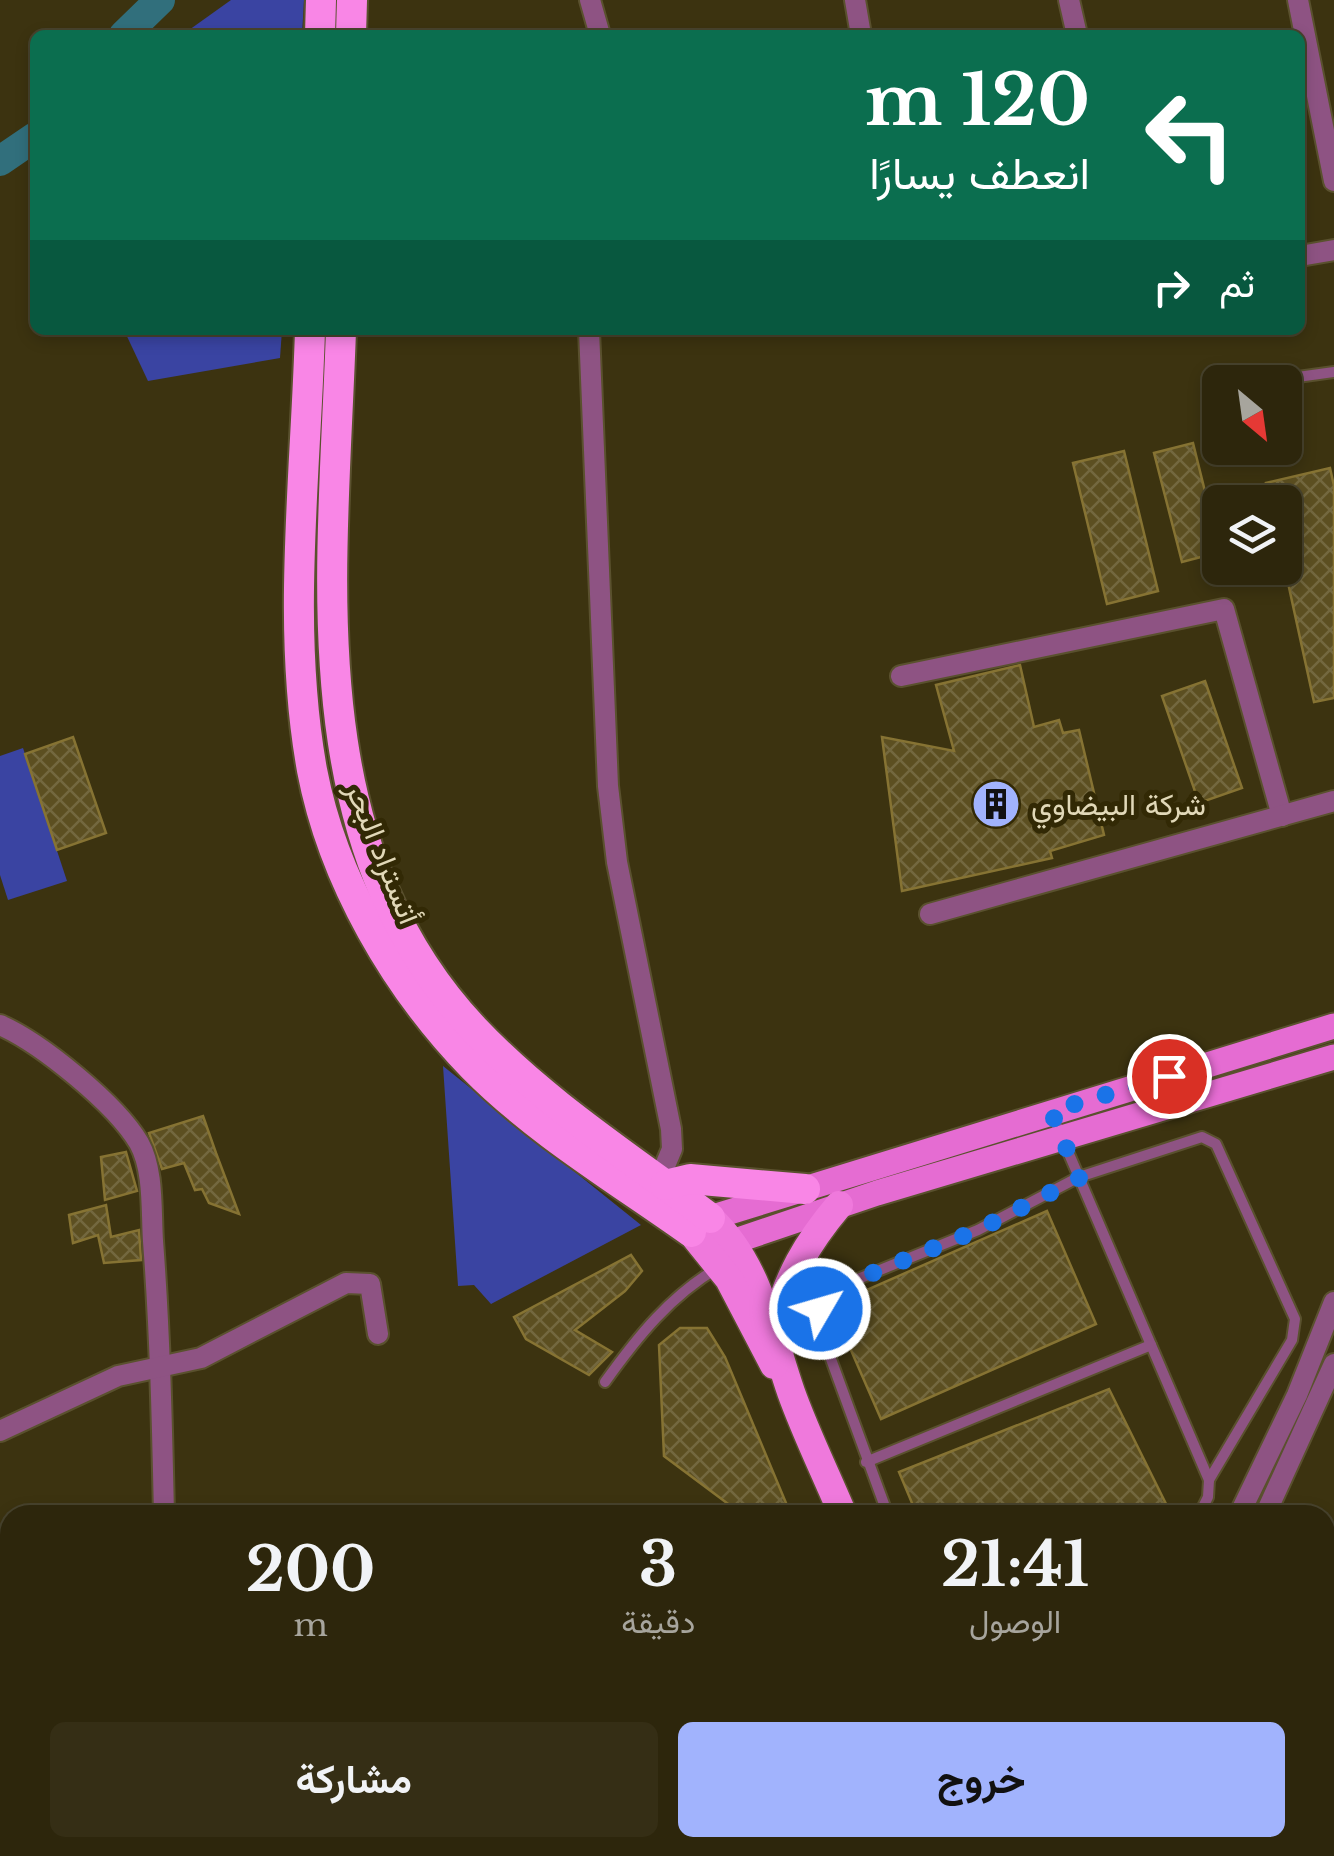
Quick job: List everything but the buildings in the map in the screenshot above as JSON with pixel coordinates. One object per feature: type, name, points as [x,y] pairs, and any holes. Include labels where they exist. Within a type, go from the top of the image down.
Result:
[{"type":"highway","points":[[320,30],[321,0]]},
{"type":"highway","points":[[350,30],[352,0]]},
{"type":"highway","name":"أتستراد البحر","points":[[310,335],[303,690],[313,772],[356,897],[409,991],[474,1068],[563,1142],[700,1225]]},
{"type":"highway","name":"أتستراد البحر","points":[[341,335],[333,586],[335,706],[348,786],[366,850],[390,908],[418,955],[473,1027],[574,1121],[662,1182],[723,1255]]},
{"type":"highway","points":[[662,1182],[690,1179],[805,1189]]},
{"type":"highway","points":[[774,1327],[788,1277],[806,1244],[839,1205]]},
{"type":"highway","points":[[723,1255],[774,1327],[791,1391]]},
{"type":"highway","points":[[723,1255],[791,1391],[839,1505]]},
{"type":"main road","points":[[700,1225],[1051,1111],[1334,1026]]},
{"type":"main road","points":[[723,1255],[839,1205],[1334,1057]]},
{"type":"street","points":[[590,0],[599,30]]},
{"type":"street","points":[[856,0],[860,30]]},
{"type":"street","points":[[1070,0],[1076,30]]},
{"type":"street","points":[[1298,0],[1301,30]]},
{"type":"street","points":[[1305,70],[1309,110],[1334,181]]},
{"type":"street","points":[[1305,255],[1334,250]]},
{"type":"street","points":[[589,335],[608,786],[617,862],[670,1129],[672,1148],[662,1182]]},
{"type":"street","points":[[901,676],[1224,609],[1282,816]]},
{"type":"street","points":[[930,914],[1334,801]]},
{"type":"street","points":[[0,1025],[58,1064],[139,1144],[148,1174],[163,1368],[164,1505]]},
{"type":"street","points":[[0,1432],[95,1385],[163,1368],[236,1342],[346,1282],[370,1284],[378,1334]]},
{"type":"street","points":[[1244,1505],[1297,1395],[1334,1302]]},
{"type":"street","points":[[1269,1505],[1334,1364]]},
{"type":"lane","points":[[1302,376],[1334,372]]},
{"type":"lane","points":[[1051,1111],[1209,1480],[1204,1505]]},
{"type":"lane","points":[[884,1505],[820,1330],[820,1309],[858,1279],[978,1230],[1079,1178],[1202,1137],[1216,1144],[1295,1319],[1292,1340],[1209,1480]]},
{"type":"lane","points":[[606,1382],[642,1330],[723,1255]]},
{"type":"lane","points":[[866,1462],[1151,1345]]},
{"type":"shaded area","points":[[231,0],[304,0],[302,30],[189,30]]},
{"type":"shaded area","points":[[126,335],[282,335],[280,358],[148,381]]},
{"type":"shaded area","points":[[23,748],[67,881],[8,900],[0,875],[0,756]]},
{"type":"shaded area","points":[[443,1066],[641,1225],[491,1304],[474,1285],[458,1286]]},
{"type":"waterway","points":[[129,30],[160,0]]},
{"type":"waterway","points":[[0,161],[30,140]]},
{"type":"place","name":"شركة البيضاوي","points":[[996,804]]},
{"type":"route","points":[[820,1309],[858,1279],[978,1230],[1079,1178],[1051,1111],[1169,1076]]}]
